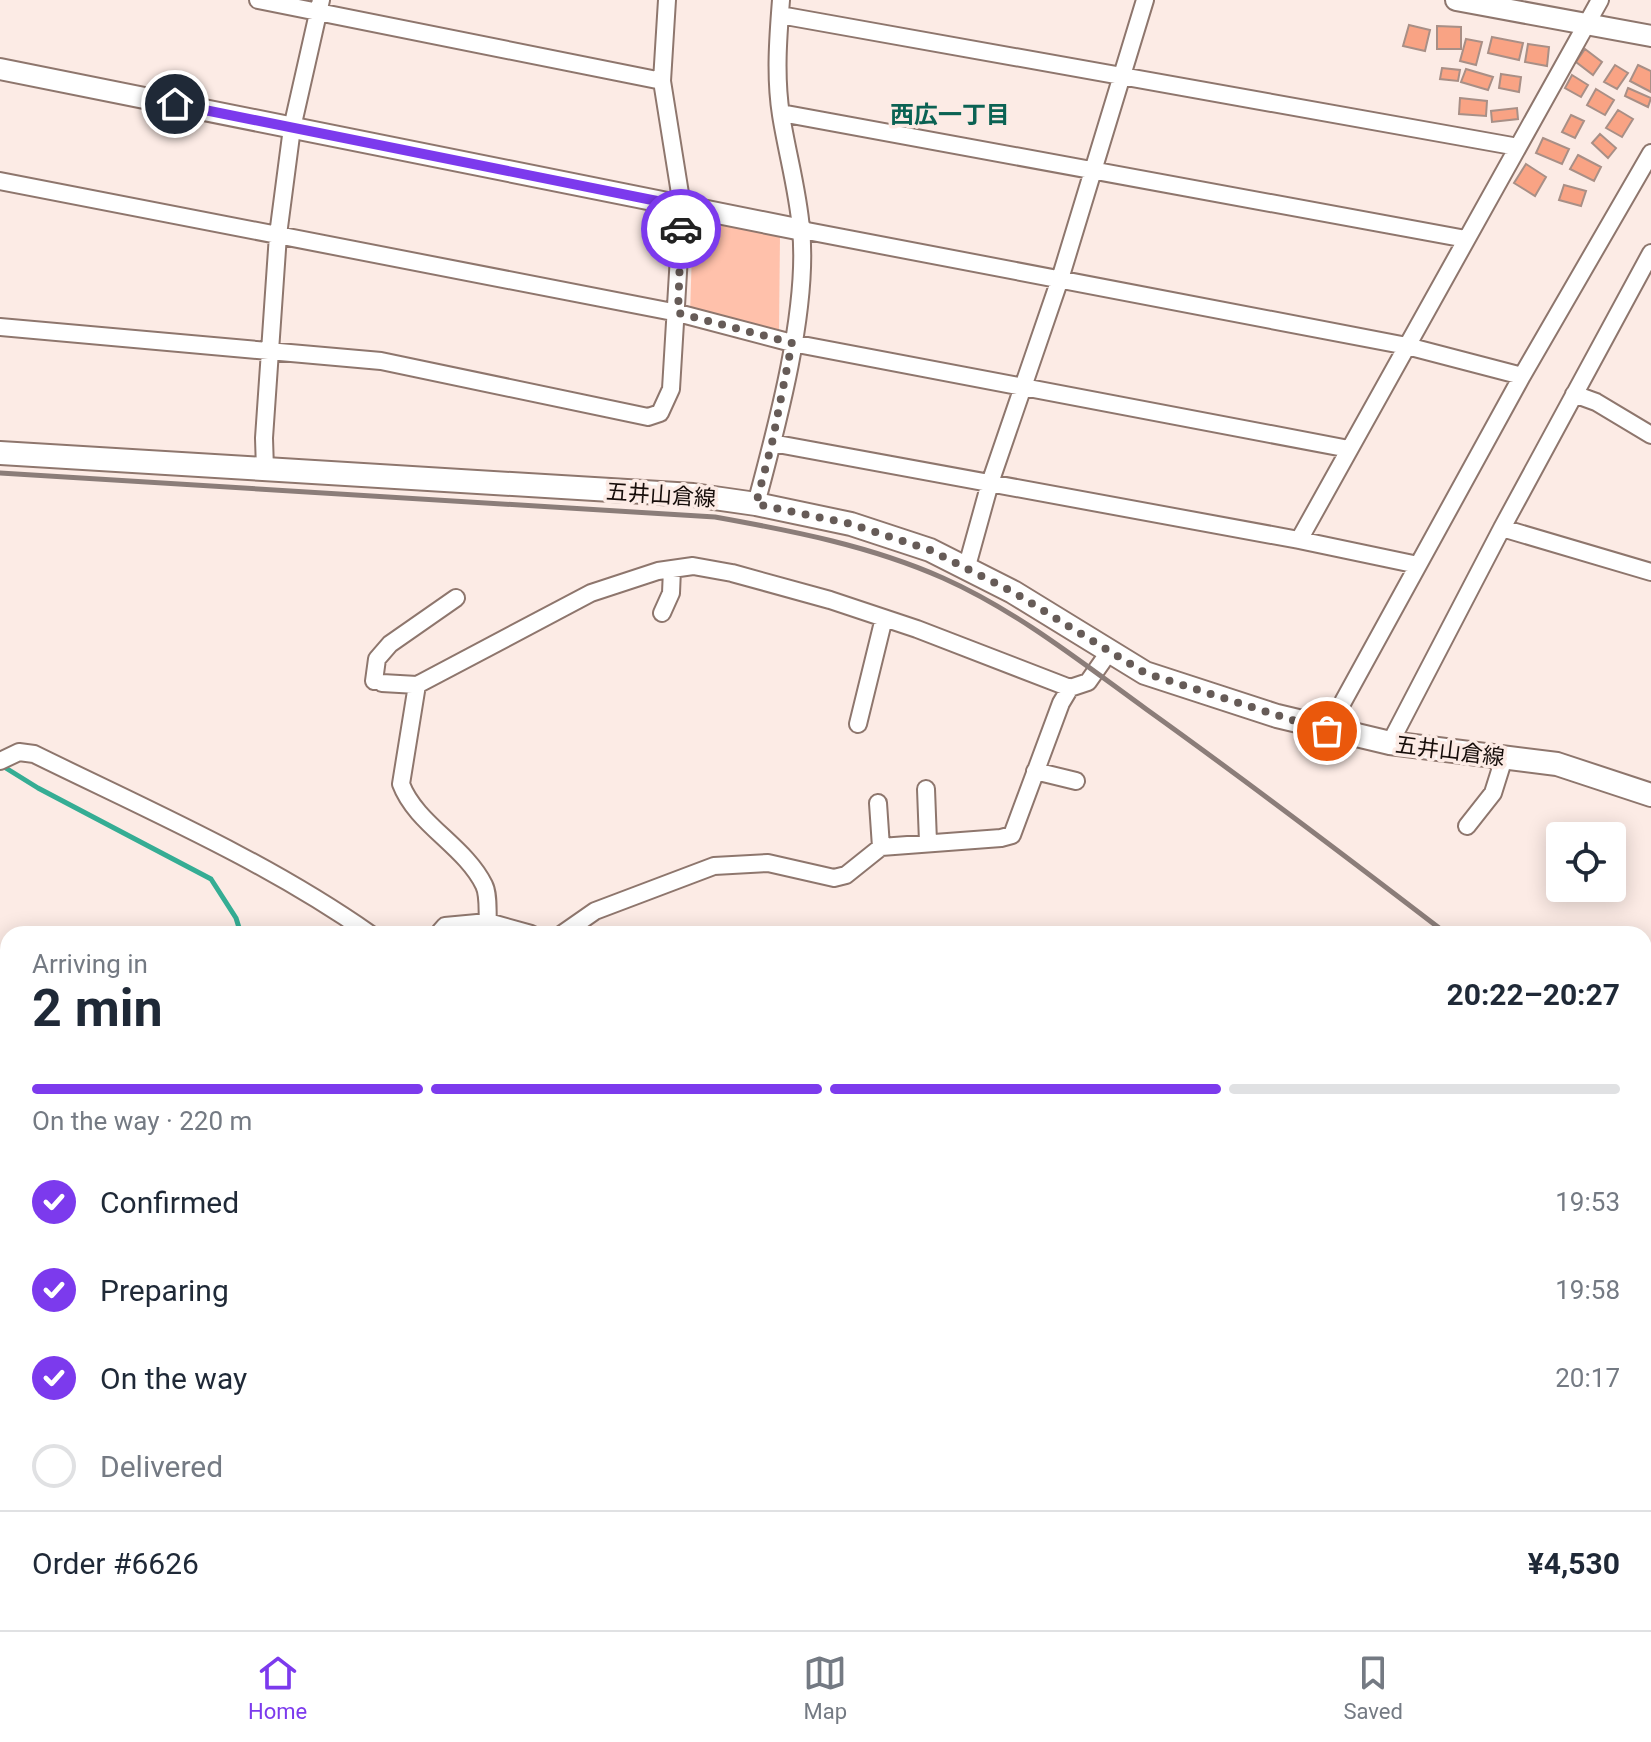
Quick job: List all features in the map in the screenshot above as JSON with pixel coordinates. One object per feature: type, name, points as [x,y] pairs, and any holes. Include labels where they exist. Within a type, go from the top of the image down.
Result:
[{"type":"main road","name":"五井山倉線","points":[[0,453],[693,495],[756,504],[851,524],[930,550],[967,566],[1145,673],[1327,731],[1390,743],[1557,764],[1651,795]]},
{"type":"street","points":[[258,0],[320,6],[662,81]]},
{"type":"street","points":[[0,327],[381,361],[648,417],[660,413],[671,389],[678,313],[682,206],[662,81],[667,0]]},
{"type":"street","points":[[967,566],[990,483],[1060,279],[1145,0]]},
{"type":"street","points":[[1456,0],[1651,36]]},
{"type":"street","points":[[1299,540],[1600,0]]},
{"type":"street","points":[[265,470],[269,350],[278,235],[292,128],[320,6]]},
{"type":"street","points":[[756,504],[772,443],[801,288],[802,230],[781,113],[777,58],[781,7],[1122,76],[1518,147]]},
{"type":"street","points":[[0,69],[802,230],[1407,346],[1522,376]]},
{"type":"street","points":[[781,113],[1466,239]]},
{"type":"street","points":[[1327,731],[1522,376],[1651,153]]},
{"type":"street","points":[[0,181],[678,313],[792,343],[1349,449]]},
{"type":"street","points":[[1390,743],[1651,253]]},
{"type":"street","points":[[1574,394],[1596,402],[1651,435]]},
{"type":"street","points":[[772,443],[1299,540],[1418,565]]},
{"type":"street","points":[[1502,528],[1651,572]]},
{"type":"street","points":[[456,598],[390,644],[377,659],[378,682],[417,685],[591,593],[624,580],[693,566],[732,573],[884,618],[1070,688],[1088,682],[1109,652]]},
{"type":"street","points":[[662,613],[671,593],[672,569]]},
{"type":"street","points":[[858,724],[884,618]]},
{"type":"street","points":[[417,685],[401,784],[405,795],[486,887],[488,922]]},
{"type":"street","points":[[573,926],[595,911],[714,866],[768,863],[834,878],[846,875],[881,847],[1012,835],[1070,688]]},
{"type":"street","points":[[0,761],[19,752],[34,754],[277,875],[317,897],[359,926]]},
{"type":"street","points":[[1467,826],[1493,793],[1504,758]]},
{"type":"street","points":[[1035,771],[1076,781]]},
{"type":"street","points":[[926,789],[928,842]]},
{"type":"street","points":[[878,803],[881,847]]},
{"type":"street","points":[[445,926],[488,922],[502,926]]},
{"type":"shaded area","points":[[693,218],[780,235],[779,331],[690,314]]},
{"type":"building","points":[[1409,25],[1430,30],[1425,51],[1403,46]]},
{"type":"building","points":[[1437,26],[1461,27],[1461,49],[1437,49]]},
{"type":"building","points":[[1492,37],[1523,43],[1519,60],[1488,53]]},
{"type":"building","points":[[1466,39],[1482,42],[1476,65],[1460,61]]},
{"type":"building","points":[[1528,44],[1549,47],[1547,66],[1525,62]]},
{"type":"building","points":[[1585,49],[1602,62],[1593,75],[1576,62]]},
{"type":"building","points":[[1615,65],[1628,73],[1617,89],[1604,82]]},
{"type":"building","points":[[1638,65],[1651,71],[1651,92],[1630,81]]},
{"type":"building","points":[[1442,68],[1460,70],[1458,81],[1440,79]]},
{"type":"building","points":[[1466,69],[1493,77],[1488,90],[1461,82]]},
{"type":"building","points":[[1501,74],[1521,77],[1519,92],[1499,88]]},
{"type":"building","points":[[1572,75],[1588,85],[1581,97],[1565,88]]},
{"type":"building","points":[[1628,88],[1651,98],[1648,107],[1625,96]]},
{"type":"building","points":[[1596,89],[1614,100],[1605,115],[1587,105]]},
{"type":"building","points":[[1460,98],[1487,101],[1486,116],[1459,114]]},
{"type":"building","points":[[1517,108],[1518,119],[1492,122],[1491,111]]},
{"type":"building","points":[[1618,110],[1633,119],[1622,137],[1606,128]]},
{"type":"building","points":[[1571,115],[1584,121],[1575,138],[1562,132]]},
{"type":"building","points":[[1600,134],[1616,148],[1608,158],[1592,143]]},
{"type":"building","points":[[1543,138],[1569,149],[1562,164],[1536,153]]},
{"type":"building","points":[[1578,155],[1601,167],[1594,181],[1570,169]]},
{"type":"building","points":[[1526,164],[1546,177],[1535,196],[1514,183]]},
{"type":"building","points":[[1564,185],[1586,191],[1581,206],[1559,200]]},
{"type":"waterway","points":[[1,765],[38,788],[211,879],[238,926]]},
{"type":"railway","points":[[0,473],[715,517],[860,548],[943,578],[997,606],[1048,638],[1260,792],[1436,926]]},
{"type":"way so far","points":[[681,229],[678,313],[792,343],[756,504],[851,524],[930,550],[967,566],[1013,592],[1145,673],[1327,731]]},
{"type":"district","name":"西広一丁目","points":[[950,115]]},
{"type":"route","points":[[175,104],[682,206],[681,229]]}]
